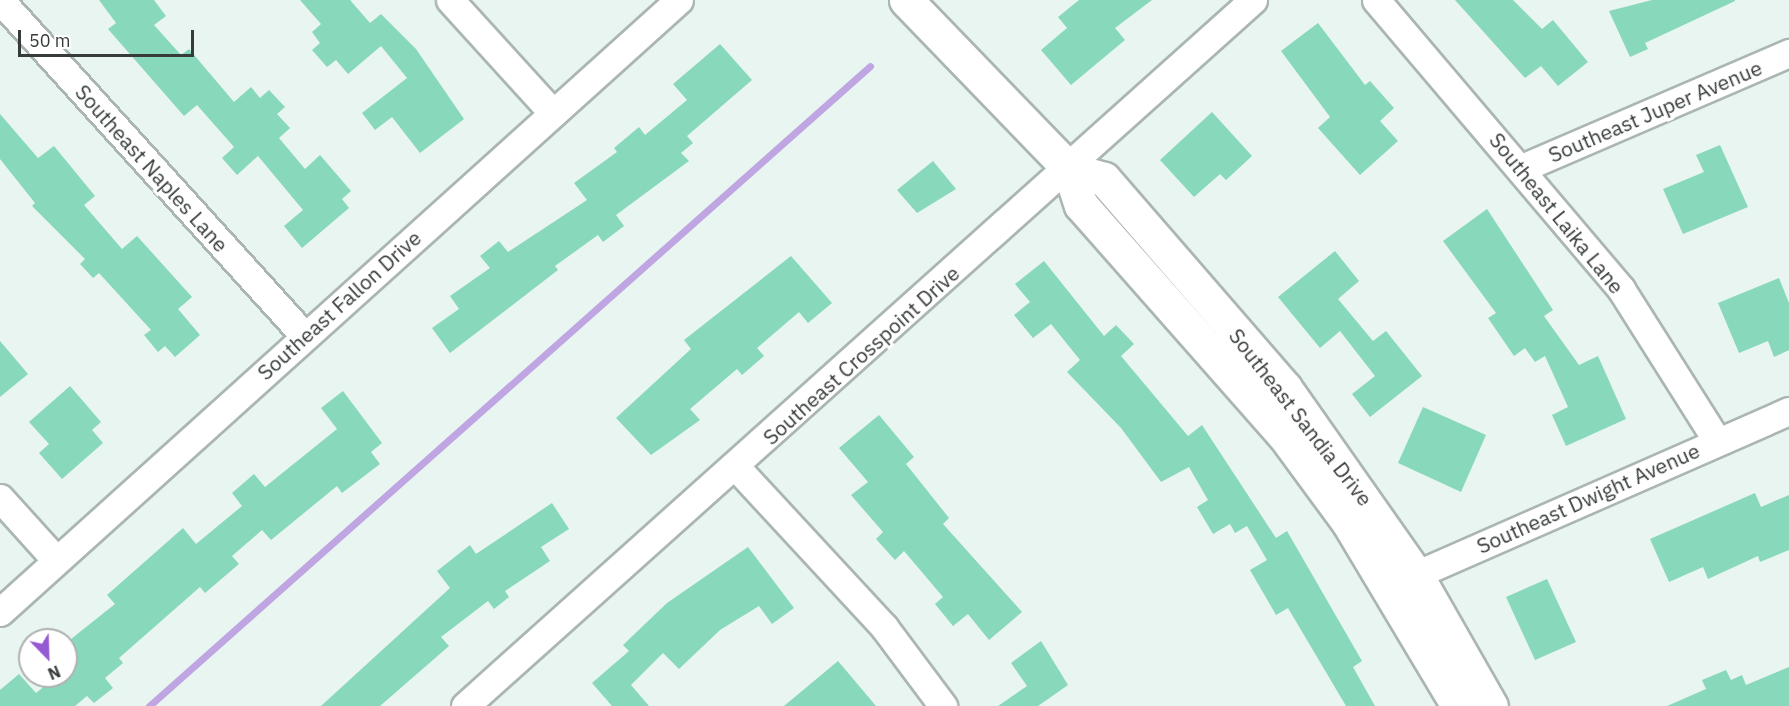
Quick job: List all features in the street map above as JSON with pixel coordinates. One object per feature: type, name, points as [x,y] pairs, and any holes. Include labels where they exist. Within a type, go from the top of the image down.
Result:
[{"type":"street","name":"Southeast Naples Lane","points":[[0,0],[304,335]]},
{"type":"street","points":[[450,0],[553,114]]},
{"type":"street","name":"Southeast Fallon Drive","points":[[0,612],[304,335],[679,0]]},
{"type":"street","name":"Southeast Sandia Drive","points":[[906,0],[1069,169],[1081,205],[1284,435],[1402,580],[1491,706]]},
{"type":"street","name":"Southeast Crosspoint Drive","points":[[465,706],[1069,169],[1253,0]]},
{"type":"street","name":"Southeast Laika Lane","points":[[1376,0],[1522,168],[1621,289],[1717,441]]},
{"type":"street","name":"Southeast Juper Avenue","points":[[1522,168],[1789,53]]},
{"type":"street","name":"Southeast Dwight Avenue","points":[[1402,580],[1789,411]]},
{"type":"street","points":[[735,467],[884,627],[943,706]]},
{"type":"street","points":[[0,498],[56,560]]},
{"type":"street","name":"Southeast Sandia Drive","points":[[1402,580],[1458,706]]},
{"type":"building","points":[[99,0],[154,0],[166,16],[154,25],[181,55],[189,49],[234,102],[251,87],[260,98],[269,90],[285,107],[277,114],[290,128],[279,138],[305,169],[320,155],[351,191],[342,199],[349,208],[302,248],[284,226],[303,210],[258,156],[237,175],[222,158],[234,147],[197,105],[184,116],[108,29],[116,23]]},
{"type":"building","points":[[300,0],[350,0],[370,23],[381,14],[416,49],[464,119],[420,153],[392,117],[375,130],[362,113],[407,78],[381,46],[348,74],[336,60],[327,67],[312,50],[320,43],[312,32],[321,24]]},
{"type":"building","points":[[1079,0],[1152,0],[1115,28],[1125,40],[1071,85],[1041,50],[1067,28],[1058,17]]},
{"type":"building","points":[[1455,0],[1513,0],[1542,29],[1553,20],[1588,62],[1558,86],[1541,66],[1525,78]]},
{"type":"building","points":[[1652,0],[1735,1],[1645,43],[1648,49],[1630,57],[1609,11]]},
{"type":"building","points":[[1318,23],[1365,85],[1370,81],[1394,108],[1380,121],[1398,141],[1360,175],[1318,128],[1330,117],[1281,51]]},
{"type":"building","points":[[720,44],[752,80],[687,136],[693,143],[681,153],[689,161],[616,215],[624,226],[603,242],[598,235],[555,266],[558,270],[450,353],[432,328],[459,309],[450,296],[490,268],[480,256],[499,241],[508,252],[587,200],[574,183],[617,152],[614,148],[639,127],[645,135],[687,100],[673,84]]},
{"type":"building","points":[[1212,112],[1252,156],[1226,180],[1220,174],[1194,197],[1160,160]]},
{"type":"building","points":[[0,114],[38,158],[54,146],[95,196],[84,205],[122,249],[137,236],[192,297],[178,309],[200,335],[175,357],[165,346],[158,352],[144,335],[151,330],[99,273],[93,278],[80,264],[85,259],[32,206],[35,203],[0,159]]},
{"type":"building","points":[[1720,145],[1748,207],[1683,234],[1663,189],[1704,172],[1696,155]]},
{"type":"building","points":[[933,161],[956,189],[917,213],[897,190]]},
{"type":"building","points":[[1487,209],[1553,310],[1544,316],[1579,365],[1598,356],[1626,419],[1566,446],[1552,415],[1568,407],[1545,356],[1535,362],[1525,348],[1514,356],[1488,318],[1496,313],[1443,241]]},
{"type":"building","points":[[1335,251],[1359,281],[1338,299],[1373,341],[1386,331],[1422,376],[1370,417],[1352,394],[1375,376],[1340,331],[1320,348],[1278,297]]},
{"type":"building","points":[[791,256],[832,303],[808,323],[799,312],[757,348],[764,356],[742,375],[737,369],[690,409],[700,420],[651,455],[616,418],[691,349],[684,340]]},
{"type":"building","points":[[1044,261],[1104,336],[1116,325],[1134,344],[1121,356],[1188,436],[1202,425],[1276,538],[1287,531],[1362,661],[1353,667],[1375,706],[1346,706],[1288,608],[1276,615],[1250,570],[1267,560],[1247,526],[1235,533],[1230,524],[1213,534],[1197,507],[1208,500],[1189,467],[1161,482],[1121,428],[1067,372],[1080,360],[1051,324],[1033,338],[1014,315],[1030,302],[1015,284]]},
{"type":"building","points":[[1779,278],[1789,303],[1789,350],[1774,357],[1768,341],[1739,353],[1718,303]]},
{"type":"building","points":[[0,341],[28,374],[0,397]]},
{"type":"building","points":[[70,386],[101,422],[92,430],[103,443],[62,479],[39,453],[49,444],[29,422]]},
{"type":"building","points":[[343,391],[382,443],[371,452],[380,464],[342,493],[337,486],[271,540],[262,530],[232,556],[239,564],[205,593],[200,587],[119,658],[123,663],[105,678],[113,688],[94,703],[87,696],[75,706],[0,706],[0,690],[18,675],[18,688],[32,688],[36,693],[42,688],[78,688],[78,633],[115,604],[107,595],[183,528],[196,544],[242,506],[232,493],[254,474],[265,487],[337,429],[321,408]]},
{"type":"building","points":[[1423,407],[1486,435],[1461,492],[1398,463]]},
{"type":"building","points":[[879,415],[914,457],[906,464],[949,518],[943,524],[1022,612],[989,640],[968,614],[953,626],[935,604],[943,597],[904,551],[895,560],[876,539],[883,532],[851,495],[868,482],[839,448]]},
{"type":"building","points":[[1755,493],[1761,507],[1789,495],[1789,550],[1760,562],[1758,556],[1708,579],[1703,567],[1669,582],[1650,539]]},
{"type":"building","points":[[552,503],[569,529],[541,547],[550,561],[505,591],[509,597],[494,609],[488,601],[441,637],[449,646],[380,706],[321,706],[450,588],[437,571],[470,545],[476,554]]},
{"type":"building","points":[[748,547],[794,608],[772,624],[759,606],[720,630],[679,669],[663,653],[631,685],[649,706],[612,706],[592,683],[629,651],[623,645],[667,603]]},
{"type":"building","points":[[1547,579],[1576,642],[1535,660],[1506,597]]},
{"type":"building","points":[[1041,641],[1068,685],[1038,706],[998,706],[1027,686],[1011,663]]},
{"type":"building","points":[[838,661],[876,706],[784,706]]},
{"type":"building","points":[[1789,667],[1789,706],[1667,706],[1706,689],[1702,680],[1726,670],[1731,680],[1742,675],[1746,685]]},
{"type":"waterway","points":[[149,706],[870,66]]}]
